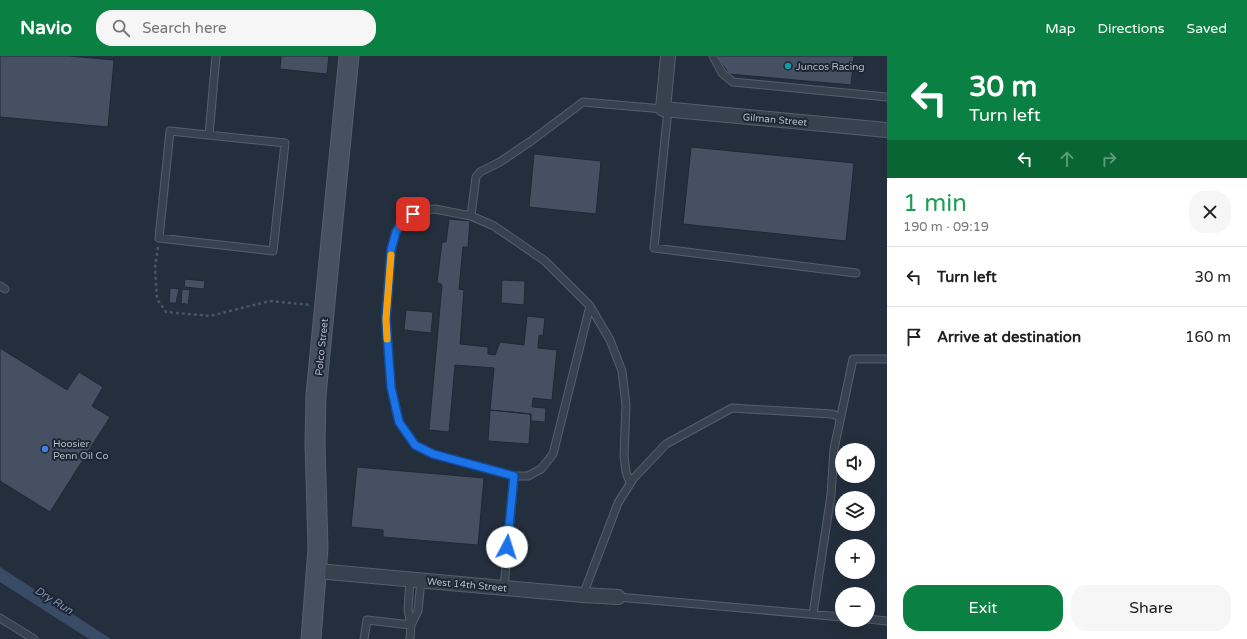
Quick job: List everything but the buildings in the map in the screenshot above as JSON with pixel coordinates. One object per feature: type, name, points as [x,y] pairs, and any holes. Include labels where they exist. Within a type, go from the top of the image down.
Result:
[{"type":"street","name":"Polco Street","points":[[311,639],[319,532],[315,423],[317,388],[349,56]]},
{"type":"street","points":[[665,109],[668,56]]},
{"type":"street","name":"Gilman Street","points":[[665,109],[887,130]]},
{"type":"street","name":"West 14th Street","points":[[317,571],[618,597]]},
{"type":"lane","points":[[209,135],[216,56]]},
{"type":"lane","points":[[713,56],[722,73],[733,82],[887,97]]},
{"type":"lane","points":[[471,216],[476,177],[480,172],[500,162],[531,141],[583,102],[665,109],[654,248],[856,273]]},
{"type":"lane","points":[[170,131],[209,135],[285,143],[274,250],[159,238],[170,131]]},
{"type":"lane","points":[[590,306],[553,454],[541,470],[528,476],[514,476],[433,454],[415,445],[399,422],[391,387],[386,319],[391,250],[396,232],[404,218],[421,211],[435,209],[471,216],[494,226],[545,261],[590,306],[610,340],[622,370],[626,405],[624,456],[626,472],[630,483]]},
{"type":"lane","points":[[813,614],[831,495],[834,449],[853,358],[887,360]]},
{"type":"lane","points":[[583,595],[618,503],[630,483],[666,444],[732,408],[832,414],[840,417]]},
{"type":"lane","points":[[504,588],[514,476]]},
{"type":"lane","points":[[410,639],[411,625],[408,610],[416,580]]},
{"type":"lane","points":[[411,625],[418,611],[416,580]]},
{"type":"lane","points":[[618,597],[835,616]]},
{"type":"lane","points":[[0,618],[34,639]]},
{"type":"lane","points":[[364,639],[367,620],[411,625]]},
{"type":"lane","points":[[875,620],[887,621]]},
{"type":"path","points":[[159,238],[155,268],[157,299],[166,312],[210,316],[270,301],[325,306]]},
{"type":"water","name":"Dry Run","points":[[0,567],[111,639],[89,639],[0,582]]},
{"type":"slow traffic","points":[[387,339],[386,319],[391,255]]},
{"type":"place","name":"Juncos Racing","points":[[788,66]]},
{"type":"place","name":"Hoosier Penn Oil Co","points":[[45,449]]},
{"type":"route","points":[[413,214],[404,218],[396,232],[391,250],[386,319],[391,387],[399,422],[415,445],[433,454],[514,476],[507,547]]}]
